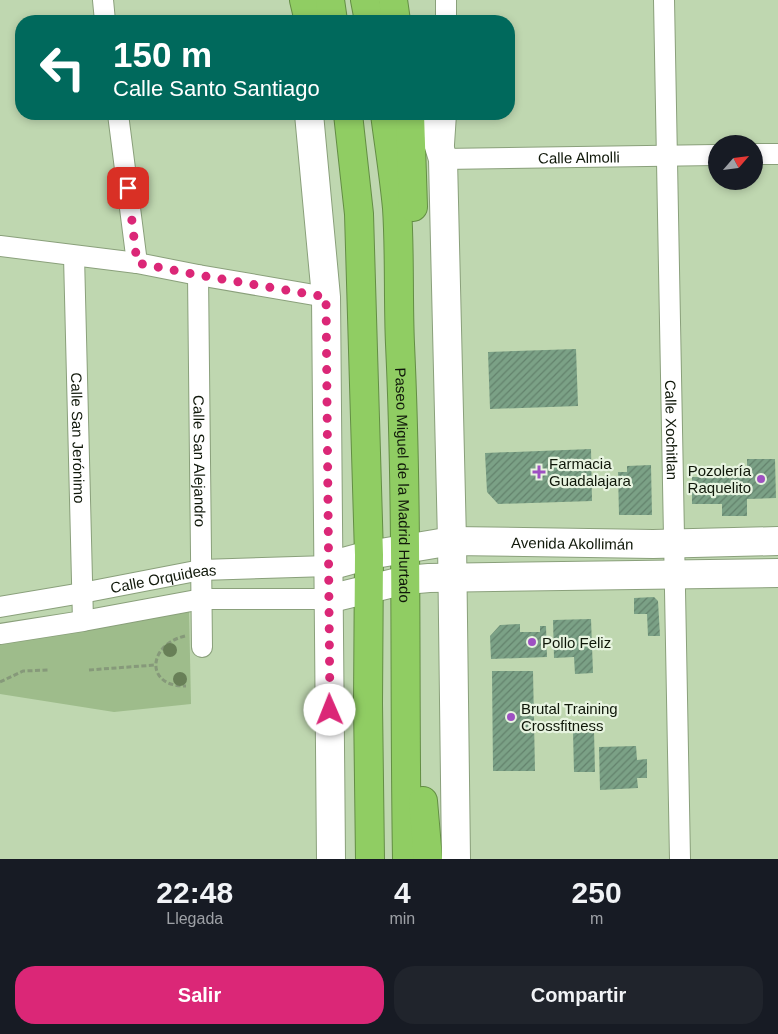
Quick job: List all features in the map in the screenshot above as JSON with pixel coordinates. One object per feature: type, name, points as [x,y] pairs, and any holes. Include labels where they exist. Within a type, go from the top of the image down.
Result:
[{"type":"highway","points":[[304,0],[308,15]]},
{"type":"highway","points":[[330,0],[332,15]]},
{"type":"highway","points":[[365,0],[368,15]]},
{"type":"highway","points":[[393,0],[395,15]]},
{"type":"highway","points":[[334,120],[359,214]]},
{"type":"highway","points":[[349,120],[359,214],[369,590],[370,859]]},
{"type":"highway","name":"Paseo Miguel de la Madrid Hurtado","points":[[387,120],[397,208],[402,383],[406,580],[407,859]]},
{"type":"highway","points":[[400,343],[414,236],[410,120]]},
{"type":"highway","points":[[405,698],[417,734],[428,859]]},
{"type":"highway","points":[[351,859],[356,774],[368,704]]},
{"type":"street","points":[[103,0],[104,15]]},
{"type":"street","points":[[292,0],[295,15]]},
{"type":"street","points":[[399,0],[404,15]]},
{"type":"street","points":[[446,0],[446,15]]},
{"type":"street","name":"Calle Xochitlan","points":[[664,0],[680,859]]},
{"type":"street","points":[[119,120],[137,263]]},
{"type":"street","points":[[310,120],[326,297],[331,859]]},
{"type":"street","points":[[431,120],[443,159]]},
{"type":"street","points":[[446,120],[443,159],[452,541],[456,859]]},
{"type":"street","points":[[763,154],[778,154]]},
{"type":"street","name":"Calle Almolli","points":[[443,159],[708,155]]},
{"type":"street","points":[[0,242],[0,246],[137,263],[326,297]]},
{"type":"street","name":"Calle San Jerónimo","points":[[74,256],[83,621]]},
{"type":"street","name":"Calle San Alejandro","points":[[198,275],[202,648]]},
{"type":"street","name":"Avenida Akollimán","points":[[329,566],[368,555],[452,541],[653,544],[778,541]]},
{"type":"street","name":"Calle Orquideas","points":[[0,607],[201,570],[329,566]]},
{"type":"street","points":[[328,599],[406,580],[778,573]]},
{"type":"street","name":"Calle Orquideas","points":[[0,634],[202,599],[328,599]]},
{"type":"path","points":[[185,636],[174,639],[164,646],[158,654],[156,665],[160,677],[168,683],[176,686],[186,686]]},
{"type":"path","points":[[89,670],[156,665]]},
{"type":"path","points":[[0,682],[23,671],[49,670]]},
{"type":"green space","points":[[189,609],[191,704],[114,712],[0,694],[0,643]]},
{"type":"building","points":[[576,349],[578,406],[490,409],[488,352]]},
{"type":"building","name":"Farmacia Guadalajara","points":[[591,449],[592,501],[498,504],[487,492],[485,453]]},
{"type":"building","points":[[747,459],[775,459],[776,498],[747,499],[747,516],[722,516],[722,504],[692,504],[692,477],[722,477],[722,468],[747,467]]},
{"type":"building","points":[[651,465],[652,515],[619,515],[618,472],[627,472],[627,466]]},
{"type":"building","points":[[654,597],[658,601],[660,636],[648,636],[647,614],[634,614],[634,598]]},
{"type":"building","points":[[591,619],[593,673],[575,674],[574,657],[554,658],[553,620]]},
{"type":"building","points":[[520,624],[520,632],[540,632],[540,626],[546,626],[547,657],[491,659],[490,636],[500,625]]},
{"type":"building","points":[[492,671],[533,671],[535,771],[493,771]]},
{"type":"building","points":[[594,731],[595,772],[574,772],[573,732]]},
{"type":"building","points":[[636,746],[637,760],[647,759],[647,778],[637,778],[638,788],[600,790],[599,747]]},
{"type":"place","name":"Farmacia Guadalajara","points":[[539,472]]},
{"type":"place","name":"Pozolería Raquelito","points":[[761,479]]},
{"type":"place","name":"Pollo Feliz","points":[[532,642]]},
{"type":"place","name":"Brutal Training Crossfitness","points":[[511,717]]},
{"type":"route","points":[[128,188],[137,263],[326,297],[330,710]]}]
